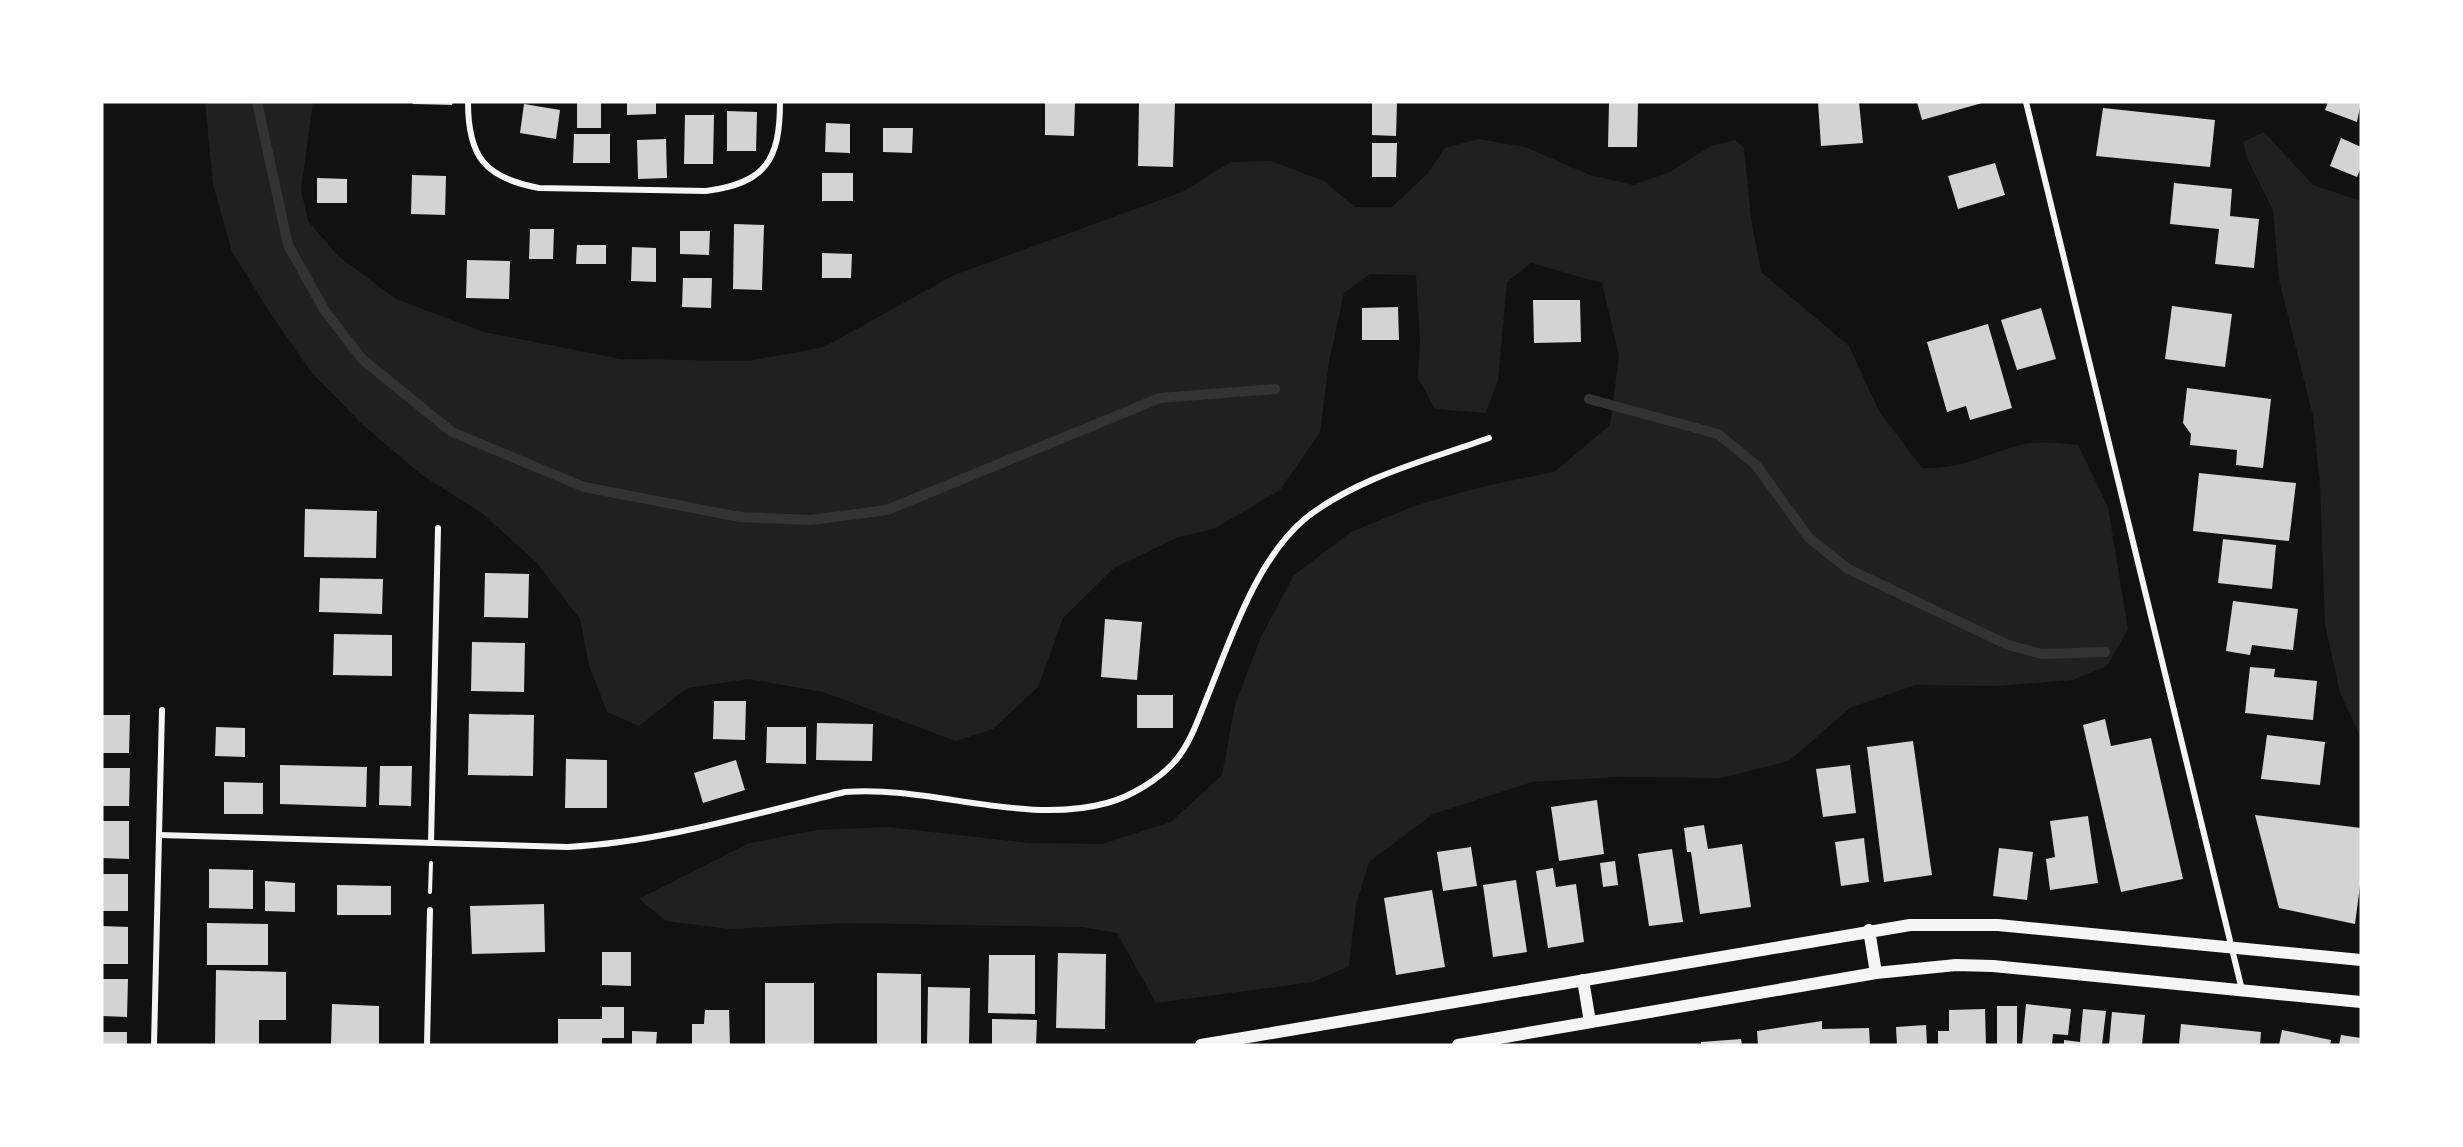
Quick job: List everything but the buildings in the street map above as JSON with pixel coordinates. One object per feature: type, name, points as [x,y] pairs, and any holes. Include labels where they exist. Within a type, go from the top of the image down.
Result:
[{"type":"main road","points":[[1201,1045],[1869,930],[1910,925],[1998,925],[2361,960]]},
{"type":"main road","points":[[1869,930],[1876,973]]},
{"type":"main road","points":[[1458,1045],[1876,973],[1956,965],[1993,966],[2361,1002]]},
{"type":"main road","points":[[1583,980],[1590,1022]]},
{"type":"street","points":[[468,102],[471,140],[485,166],[515,183],[539,188],[706,191],[733,188],[755,177],[769,163],[777,148],[780,102]]},
{"type":"street","points":[[2026,102],[2242,990]]},
{"type":"street","points":[[159,835],[568,847],[611,845],[654,838],[845,792],[873,790],[1028,808],[1069,809],[1108,803],[1149,783],[1176,760],[1195,729],[1244,604],[1273,556],[1306,519],[1345,494],[1390,473],[1489,438]]},
{"type":"street","points":[[431,843],[438,528]]},
{"type":"street","points":[[154,1045],[162,710]]},
{"type":"street","points":[[427,1045],[430,910]]},
{"type":"path","points":[[430,910],[431,843]]},
{"type":"shaded area","points":[[205,102],[313,102],[301,189],[308,221],[338,256],[396,299],[484,332],[621,359],[749,361],[824,347],[954,275],[1182,192],[1231,162],[1271,161],[1324,181],[1355,207],[1392,207],[1427,174],[1445,148],[1478,139],[1525,147],[1590,175],[1633,185],[1670,172],[1711,146],[1735,140],[1744,148],[1751,218],[1761,272],[1849,346],[1879,411],[1922,468],[1948,467],[2025,444],[2047,442],[2078,445],[2108,507],[2128,629],[2107,666],[2073,680],[1998,686],[1915,685],[1850,708],[1789,761],[1721,778],[1617,777],[1532,782],[1433,814],[1369,862],[1356,905],[1349,966],[1313,982],[1156,1003],[1117,933],[1082,927],[846,923],[730,929],[666,921],[639,899],[749,843],[817,830],[888,827],[1029,843],[1102,844],[1171,822],[1222,775],[1235,705],[1261,637],[1294,575],[1351,532],[1417,505],[1485,486],[1554,472],[1610,425],[1619,356],[1602,283],[1531,263],[1507,282],[1498,380],[1486,413],[1435,409],[1418,378],[1420,341],[1416,275],[1370,274],[1344,293],[1329,362],[1320,432],[1280,490],[1214,529],[1178,537],[1114,568],[1063,618],[1038,687],[993,729],[956,741],[823,692],[749,679],[687,688],[639,726],[607,712],[589,665],[580,619],[536,562],[483,514],[422,475],[364,426],[311,372],[232,252],[213,184]]},
{"type":"shaded area","points":[[2264,132],[2313,185],[2361,201],[2361,738],[2340,693],[2325,624],[2320,485],[2313,416],[2279,279],[2273,210],[2247,158],[2243,142]]},
{"type":"waterway","points":[[257,102],[288,245],[325,311],[363,360],[452,432],[584,487],[740,517],[811,520],[887,510],[1160,398],[1275,389]]},
{"type":"waterway","points":[[1589,399],[1718,434],[1756,465],[1809,538],[1848,569],[2008,645],[2042,654],[2105,652]]}]
